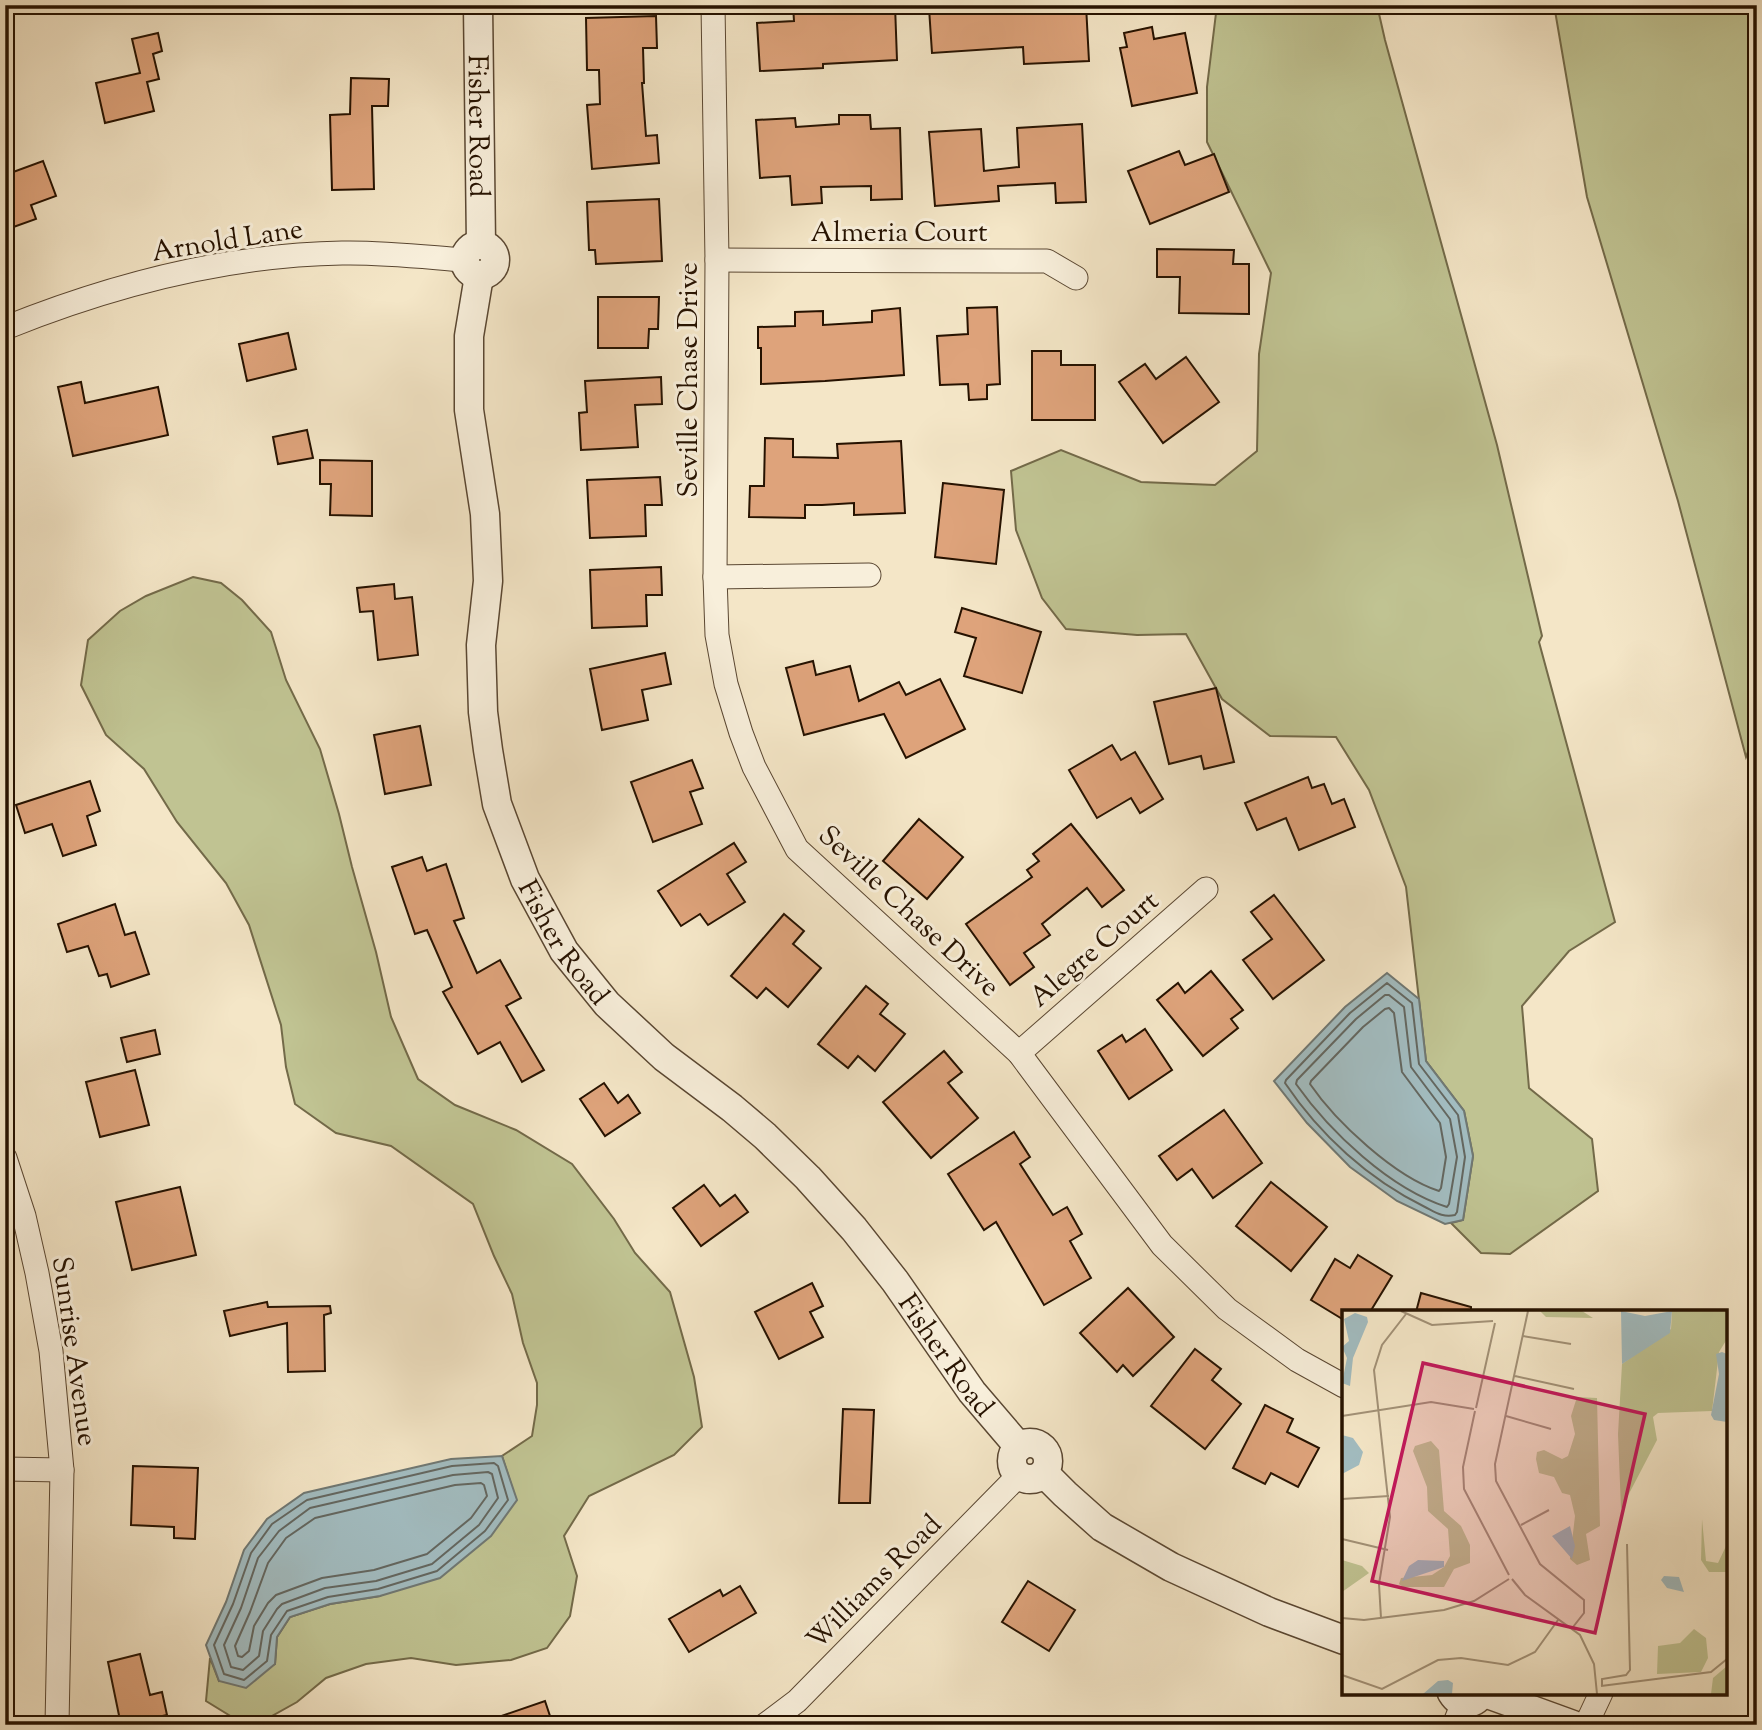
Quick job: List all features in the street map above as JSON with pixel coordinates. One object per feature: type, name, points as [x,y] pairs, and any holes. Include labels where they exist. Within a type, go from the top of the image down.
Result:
[{"type":"street","name":"Fisher Road","points":[[478,5],[475,260],[469,335],[469,410],[485,514],[488,581],[481,645],[483,712],[498,804],[525,879],[564,951],[607,1004],[664,1057],[765,1136],[854,1229],[887,1271],[972,1392],[1019,1447],[1013,1455],[1013,1466],[1031,1474]]},
{"type":"street","name":"Seville Chase Drive","points":[[713,5],[717,260],[717,635],[726,684],[754,767],[797,849],[1019,1053],[1161,1245],[1227,1309],[1297,1360],[1342,1385]]},
{"type":"street","name":"Arnold Lane","points":[[5,328],[68,304],[127,286],[197,269],[279,257],[344,253],[475,260]]},
{"type":"street","name":"Almeria Court","points":[[717,260],[1047,261],[1076,278]]},
{"type":"street","points":[[715,577],[869,575]]},
{"type":"street","name":"Alegre Court","points":[[1019,1053],[1206,889]]},
{"type":"street","name":"Sunrise Avenue","points":[[5,1158],[24,1216],[51,1351],[62,1470],[57,1725]]},
{"type":"street","points":[[5,1469],[62,1470]]},
{"type":"street","points":[[1031,1474],[1065,1494],[1102,1527],[1171,1567],[1269,1612],[1342,1639]]},
{"type":"street","name":"Williams Road","points":[[765,1725],[797,1701],[1031,1474]]},
{"type":"street","points":[[1586,1725],[1600,1695]]},
{"type":"street","points":[[1467,1702],[1573,1725]]},
{"type":"green space","points":[[1217,5],[1377,5],[1497,445],[1542,636],[1539,642],[1615,922],[1569,951],[1522,1006],[1529,1088],[1592,1139],[1598,1191],[1510,1254],[1481,1253],[1451,1223],[1463,1220],[1473,1156],[1464,1111],[1426,1061],[1406,887],[1369,790],[1336,737],[1270,736],[1222,699],[1186,634],[1137,635],[1066,629],[1042,598],[1016,530],[1011,471],[1061,450],[1141,482],[1215,485],[1257,451],[1259,354],[1271,273],[1207,142],[1207,87]]},
{"type":"green space","points":[[1554,5],[1757,5],[1757,728],[1746,757],[1678,501],[1587,197]]},
{"type":"green space","points":[[193,577],[221,583],[242,600],[271,632],[286,680],[320,749],[376,952],[391,1017],[418,1079],[455,1105],[516,1130],[572,1164],[614,1219],[635,1253],[670,1292],[694,1377],[702,1427],[674,1455],[589,1496],[564,1536],[577,1576],[570,1616],[547,1648],[511,1660],[456,1665],[411,1658],[366,1664],[326,1678],[297,1702],[270,1717],[237,1720],[206,1701],[210,1658],[219,1681],[275,1664],[277,1637],[290,1617],[330,1604],[380,1596],[516,1500],[502,1456],[532,1436],[537,1383],[523,1343],[512,1294],[473,1204],[391,1146],[336,1133],[295,1104],[286,1067],[281,1025],[249,925],[226,883],[177,822],[144,769],[106,735],[81,685],[88,640],[120,611],[146,596]]},
{"type":"water","points":[[1387,973],[1419,999],[1426,1061],[1464,1111],[1473,1156],[1463,1220],[1445,1224],[1397,1201],[1350,1167],[1307,1123],[1274,1081],[1345,1007]]},
{"type":"water","points":[[502,1456],[517,1500],[491,1536],[440,1578],[380,1596],[330,1604],[290,1617],[277,1637],[275,1664],[246,1688],[219,1681],[206,1645],[226,1602],[244,1550],[267,1519],[304,1493],[451,1459]]},
{"type":"building","points":[[793,5],[895,5],[897,60],[760,71],[757,23],[794,21]]},
{"type":"building","points":[[995,5],[995,9],[1086,5],[1089,61],[1024,64],[1023,47],[932,53],[929,8]]},
{"type":"building","points":[[656,16],[657,48],[643,48],[642,83],[646,136],[657,135],[659,163],[592,169],[587,105],[600,104],[599,70],[587,70],[586,18]]},
{"type":"building","points":[[1152,27],[1154,39],[1185,33],[1197,93],[1132,106],[1120,48],[1127,47],[1124,33]]},
{"type":"building","points":[[158,33],[162,51],[153,54],[159,79],[147,82],[154,111],[105,123],[96,83],[140,73],[132,39]]},
{"type":"building","points":[[351,78],[389,79],[388,106],[372,106],[374,189],[332,190],[330,115],[350,114]]},
{"type":"building","points":[[839,115],[870,115],[871,129],[900,128],[902,199],[871,200],[871,186],[821,187],[822,203],[792,205],[790,176],[760,178],[756,120],[795,118],[796,127],[839,124]]},
{"type":"building","points":[[1082,124],[1086,202],[1056,203],[1055,183],[998,186],[999,201],[935,206],[929,132],[981,129],[984,171],[1019,167],[1017,128]]},
{"type":"building","points":[[1179,151],[1185,165],[1214,154],[1229,192],[1150,224],[1128,171]]},
{"type":"building","points":[[43,161],[56,196],[31,205],[36,219],[5,230],[5,175]]},
{"type":"building","points":[[659,199],[662,261],[596,264],[595,250],[589,250],[587,202]]},
{"type":"building","points":[[1157,249],[1234,250],[1233,264],[1249,264],[1249,314],[1179,313],[1180,277],[1157,277]]},
{"type":"building","points":[[598,297],[659,297],[658,329],[649,329],[648,348],[598,348]]},
{"type":"building","points":[[997,307],[1000,384],[987,385],[987,399],[969,400],[968,384],[940,385],[937,336],[968,334],[967,308]]},
{"type":"building","points":[[900,308],[904,375],[761,384],[758,327],[795,326],[795,312],[823,311],[823,325],[872,322],[872,311]]},
{"type":"building","points":[[288,333],[296,369],[247,381],[239,344]]},
{"type":"building","points":[[1032,351],[1061,351],[1061,365],[1095,365],[1095,420],[1032,420]]},
{"type":"building","points":[[1186,357],[1219,402],[1163,443],[1119,382],[1145,364],[1156,379]]},
{"type":"building","points":[[661,377],[662,404],[635,405],[638,447],[581,450],[579,413],[587,412],[585,381]]},
{"type":"building","points":[[81,382],[85,403],[158,387],[168,435],[73,456],[58,387]]},
{"type":"building","points":[[307,430],[313,458],[278,464],[273,437]]},
{"type":"building","points":[[765,438],[793,439],[793,457],[838,458],[837,444],[901,441],[905,513],[854,515],[854,503],[805,505],[805,518],[749,517],[750,486],[764,486]]},
{"type":"building","points":[[320,460],[372,461],[372,516],[330,515],[331,484],[320,484]]},
{"type":"building","points":[[660,477],[662,505],[645,505],[646,536],[590,538],[587,480]]},
{"type":"building","points":[[943,483],[1004,490],[996,564],[935,557]]},
{"type":"building","points":[[661,567],[662,595],[646,595],[647,626],[592,628],[590,570]]},
{"type":"building","points":[[394,584],[395,599],[412,597],[418,655],[378,660],[373,611],[360,612],[357,588]]},
{"type":"building","points":[[962,608],[1041,632],[1022,693],[964,676],[976,638],[955,632]]},
{"type":"building","points":[[665,653],[671,684],[642,690],[648,720],[602,730],[590,669]]},
{"type":"building","points":[[813,661],[816,675],[850,666],[859,701],[899,682],[906,695],[940,679],[965,729],[906,758],[884,714],[804,735],[786,668]]},
{"type":"building","points":[[1216,688],[1234,762],[1204,769],[1201,756],[1169,764],[1154,702]]},
{"type":"building","points":[[420,726],[431,785],[385,794],[374,735]]},
{"type":"building","points":[[1112,745],[1121,760],[1135,752],[1163,799],[1140,813],[1131,798],[1097,818],[1069,770]]},
{"type":"building","points":[[692,760],[703,788],[690,792],[702,824],[653,842],[631,782]]},
{"type":"building","points":[[1308,777],[1312,788],[1324,784],[1332,804],[1344,799],[1355,827],[1299,850],[1286,818],[1257,830],[1245,803]]},
{"type":"building","points":[[90,781],[100,811],[87,816],[96,845],[63,856],[52,824],[25,833],[16,805]]},
{"type":"building","points":[[919,819],[963,857],[927,899],[883,861]]},
{"type":"building","points":[[1071,824],[1124,890],[1102,907],[1087,888],[1042,924],[1050,935],[1024,953],[1034,967],[1010,985],[966,924],[1032,877],[1027,870],[1039,861],[1033,854]]},
{"type":"building","points":[[734,843],[746,862],[727,874],[745,902],[708,925],[700,914],[681,926],[658,891]]},
{"type":"building","points":[[422,857],[427,871],[446,864],[464,918],[454,921],[477,973],[500,960],[521,998],[506,1006],[544,1070],[522,1082],[500,1042],[478,1054],[443,992],[452,987],[427,930],[415,934],[392,867]]},
{"type":"building","points":[[1274,895],[1324,960],[1273,999],[1243,960],[1272,939],[1251,912]]},
{"type":"building","points":[[115,904],[125,935],[135,932],[149,974],[111,987],[107,974],[99,976],[88,946],[67,952],[58,924]]},
{"type":"building","points":[[784,914],[804,931],[793,944],[821,968],[788,1007],[766,988],[757,998],[731,976]]},
{"type":"building","points":[[1211,971],[1243,1010],[1231,1019],[1238,1028],[1203,1056],[1157,1000],[1178,983],[1185,993]]},
{"type":"building","points":[[866,986],[888,1004],[880,1014],[905,1034],[875,1071],[858,1056],[848,1068],[818,1044]]},
{"type":"building","points":[[1145,1029],[1172,1070],[1129,1099],[1098,1051],[1122,1035],[1126,1042]]},
{"type":"building","points":[[155,1030],[160,1054],[127,1062],[121,1038]]},
{"type":"building","points":[[944,1051],[962,1072],[948,1083],[978,1118],[931,1158],[883,1102]]},
{"type":"building","points":[[135,1070],[149,1125],[100,1137],[86,1082]]},
{"type":"building","points":[[604,1083],[618,1103],[628,1095],[640,1113],[605,1136],[580,1099]]},
{"type":"building","points":[[1224,1110],[1262,1163],[1213,1198],[1192,1169],[1177,1180],[1159,1156]]},
{"type":"building","points":[[1014,1132],[1030,1157],[1020,1164],[1053,1215],[1067,1207],[1082,1234],[1070,1241],[1091,1278],[1044,1305],[996,1222],[984,1230],[948,1174]]},
{"type":"building","points":[[1271,1182],[1327,1227],[1291,1271],[1236,1226]]},
{"type":"building","points":[[704,1185],[720,1206],[735,1195],[748,1212],[701,1246],[673,1208]]},
{"type":"building","points":[[180,1187],[196,1255],[132,1270],[116,1202]]},
{"type":"building","points":[[1358,1255],[1392,1276],[1371,1310],[1342,1310],[1342,1319],[1311,1300],[1335,1259],[1350,1268]]},
{"type":"building","points":[[812,1283],[823,1306],[810,1312],[823,1337],[779,1359],[755,1312]]},
{"type":"building","points":[[1128,1288],[1174,1337],[1133,1376],[1123,1365],[1117,1372],[1080,1333]]},
{"type":"building","points":[[1421,1293],[1471,1307],[1471,1310],[1417,1310]]},
{"type":"building","points":[[267,1302],[268,1307],[330,1306],[331,1313],[324,1315],[325,1371],[288,1372],[287,1323],[230,1336],[224,1311]]},
{"type":"building","points":[[1195,1349],[1221,1369],[1212,1380],[1241,1404],[1205,1449],[1151,1406]]},
{"type":"building","points":[[1265,1405],[1293,1419],[1287,1432],[1319,1448],[1298,1487],[1271,1473],[1265,1484],[1233,1468]]},
{"type":"building","points":[[843,1409],[874,1410],[870,1503],[839,1503]]},
{"type":"building","points":[[133,1466],[198,1468],[195,1539],[174,1538],[174,1527],[131,1525]]},
{"type":"building","points":[[1028,1581],[1075,1610],[1049,1651],[1002,1622]]},
{"type":"building","points":[[740,1586],[756,1613],[689,1652],[669,1619],[720,1590],[723,1596]]},
{"type":"building","points":[[140,1654],[150,1695],[162,1692],[167,1715],[121,1725],[108,1662]]},
{"type":"building","points":[[545,1701],[553,1725],[484,1725],[484,1722]]}]
